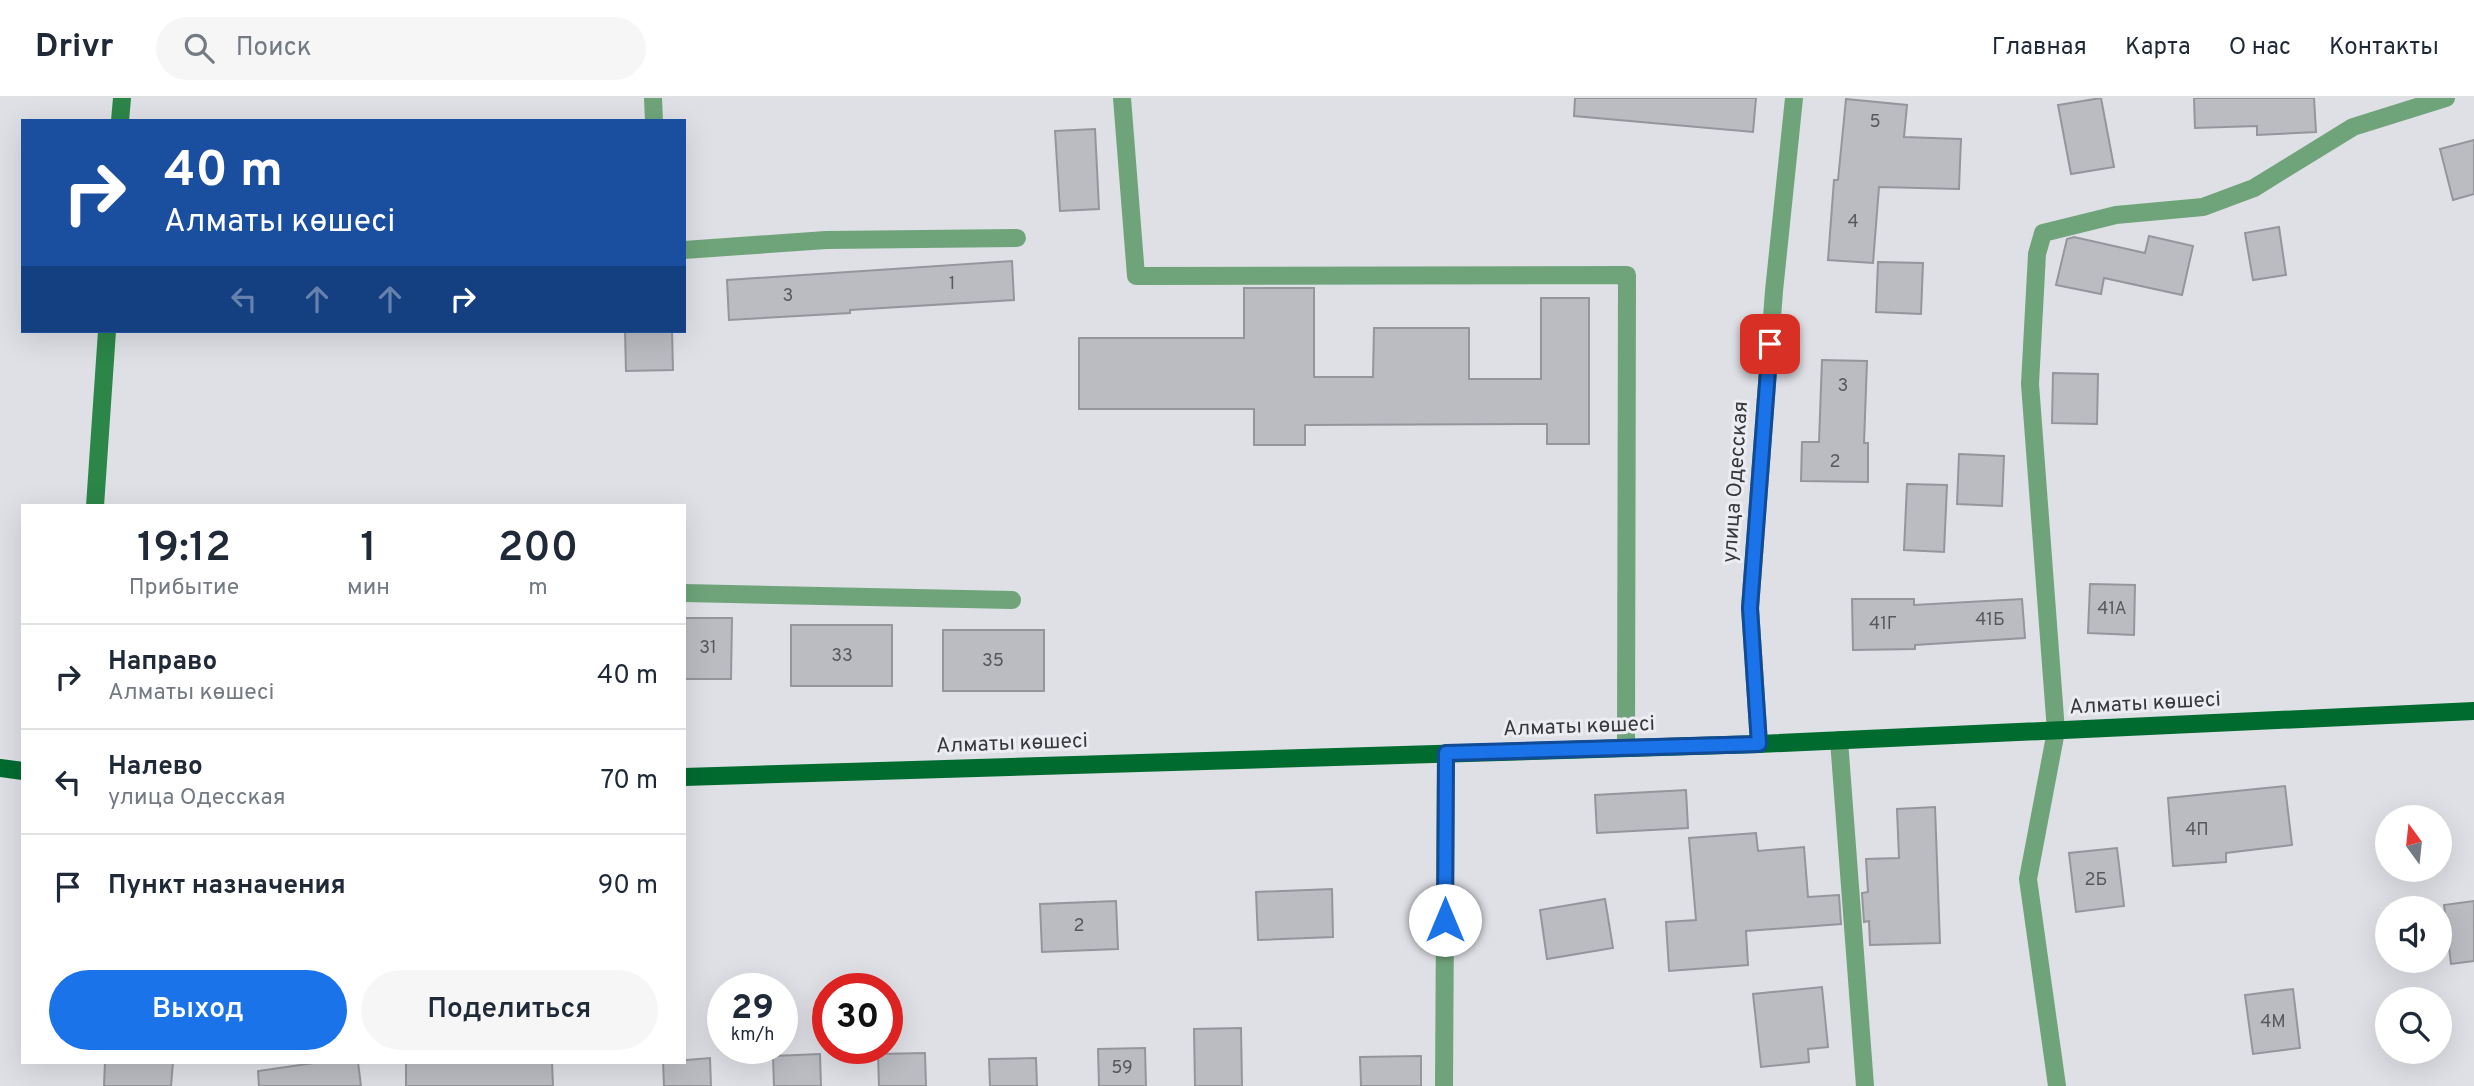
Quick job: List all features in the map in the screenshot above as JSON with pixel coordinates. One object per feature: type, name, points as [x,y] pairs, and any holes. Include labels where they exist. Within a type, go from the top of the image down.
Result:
[{"type":"main road","points":[[120,119],[122,98]]},
{"type":"main road","points":[[95,504],[107,333]]},
{"type":"main road","name":"Алматы көшесі","points":[[686,777],[1759,744],[2474,711]]},
{"type":"main road","points":[[0,768],[21,771]]},
{"type":"street","points":[[653,98],[654,119]]},
{"type":"street","points":[[1122,98],[1136,276],[1627,275],[1626,748]]},
{"type":"street","name":"улица Одесская","points":[[1759,744],[1750,608],[1774,291],[1794,98]]},
{"type":"street","points":[[2057,1086],[2028,879],[2056,731],[2030,384],[2037,254],[2043,233],[2116,215],[2203,207],[2253,188],[2353,127],[2446,98]]},
{"type":"street","points":[[686,250],[826,240],[1017,238]]},
{"type":"street","points":[[686,593],[1012,600]]},
{"type":"street","points":[[1839,740],[1865,1086]]},
{"type":"street","points":[[1444,1086],[1446,753]]},
{"type":"building","points":[[1575,98],[1756,98],[1753,132],[1574,116]]},
{"type":"building","points":[[2101,98],[2114,167],[2071,174],[2058,105]]},
{"type":"building","points":[[2194,98],[2314,98],[2316,132],[2257,135],[2257,126],[2195,128]]},
{"type":"building","points":[[1846,99],[1907,105],[1904,137],[1961,139],[1959,189],[1879,187],[1873,263],[1828,260],[1834,180],[1838,180]]},
{"type":"building","points":[[1095,129],[1099,209],[1060,211],[1055,131]]},
{"type":"building","points":[[2474,140],[2474,194],[2453,200],[2440,149]]},
{"type":"building","points":[[2279,227],[2286,275],[2253,280],[2245,233]]},
{"type":"building","points":[[2149,236],[2193,246],[2182,295],[2104,278],[2101,294],[2056,285],[2067,239],[2074,237],[2145,253]]},
{"type":"building","points":[[1012,261],[1014,300],[729,320],[727,280]]},
{"type":"building","points":[[1878,262],[1923,263],[1921,314],[1876,312]]},
{"type":"building","points":[[1244,288],[1314,288],[1314,377],[1373,377],[1374,328],[1469,328],[1469,379],[1541,379],[1541,298],[1589,298],[1589,444],[1547,444],[1547,424],[1305,425],[1305,445],[1254,445],[1254,409],[1079,409],[1079,338],[1244,338]]},
{"type":"building","points":[[625,333],[672,333],[673,370],[626,371]]},
{"type":"building","points":[[1822,360],[1867,361],[1864,443],[1868,443],[1868,482],[1801,481],[1802,442],[1819,442]]},
{"type":"building","points":[[2053,373],[2098,374],[2097,424],[2052,423]]},
{"type":"building","points":[[1959,454],[2004,456],[2002,506],[1957,504]]},
{"type":"building","points":[[1907,484],[1947,485],[1944,552],[1904,550]]},
{"type":"building","points":[[2090,584],[2135,585],[2134,635],[2088,633]]},
{"type":"building","points":[[1852,599],[1914,599],[1914,605],[2022,599],[2025,638],[1915,645],[1915,649],[1853,650]]},
{"type":"building","points":[[686,618],[732,618],[731,679],[686,679]]},
{"type":"building","points":[[791,625],[892,625],[892,686],[791,686]]},
{"type":"building","points":[[943,630],[1044,630],[1044,691],[943,691]]},
{"type":"building","points":[[2285,786],[2292,845],[2226,853],[2226,862],[2173,866],[2168,798]]},
{"type":"building","points":[[1686,790],[1688,828],[1597,833],[1595,795]]},
{"type":"building","points":[[1935,807],[1940,943],[1870,945],[1869,921],[1864,922],[1862,893],[1868,892],[1866,859],[1899,858],[1897,809]]},
{"type":"building","points":[[1756,833],[1758,851],[1804,847],[1808,897],[1839,895],[1841,924],[1746,931],[1748,965],[1669,971],[1666,922],[1696,920],[1689,838]]},
{"type":"building","points":[[2117,848],[2124,906],[2076,912],[2069,853]]},
{"type":"building","points":[[1332,889],[1333,937],[1258,940],[1256,892]]},
{"type":"building","points":[[1605,899],[1613,948],[1547,959],[1540,910]]},
{"type":"building","points":[[1116,901],[1118,949],[1042,952],[1040,904]]},
{"type":"building","points":[[2474,901],[2474,961],[2452,964],[2452,904]]},
{"type":"building","points":[[1822,987],[1828,1047],[1808,1049],[1809,1062],[1761,1067],[1753,994]]},
{"type":"building","points":[[2293,989],[2300,1048],[2253,1054],[2245,995]]},
{"type":"building","points":[[1241,1028],[1242,1086],[1195,1086],[1194,1029]]},
{"type":"building","points":[[1145,1048],[1146,1086],[1099,1086],[1098,1049]]},
{"type":"building","points":[[903,1053],[925,1053],[926,1086],[879,1086],[878,1064],[903,1064]]},
{"type":"building","points":[[812,1054],[812,1064],[820,1064],[821,1086],[774,1086],[773,1064],[798,1064],[798,1055]]},
{"type":"building","points":[[1421,1056],[1421,1086],[1361,1086],[1360,1057]]},
{"type":"building","points":[[707,1058],[707,1064],[710,1064],[711,1086],[664,1086],[663,1064],[686,1064],[686,1060]]},
{"type":"building","points":[[1036,1058],[1037,1086],[990,1086],[989,1059]]},
{"type":"building","points":[[105,1064],[173,1064],[171,1086],[104,1086]]},
{"type":"building","points":[[307,1064],[358,1064],[361,1086],[259,1086],[258,1071]]},
{"type":"building","points":[[406,1064],[552,1064],[553,1086],[406,1086]]},
{"type":"route","points":[[1445,920],[1446,753],[1759,744],[1750,608],[1770,344]]}]
